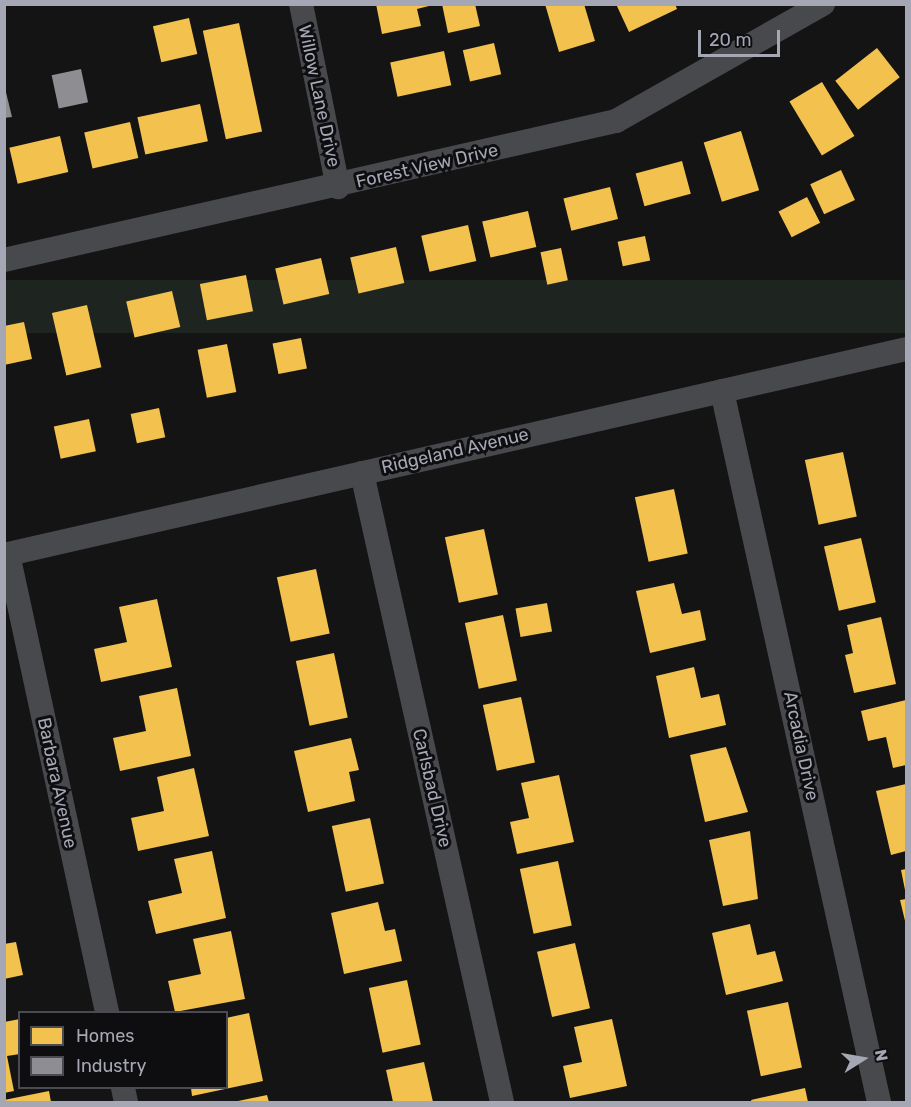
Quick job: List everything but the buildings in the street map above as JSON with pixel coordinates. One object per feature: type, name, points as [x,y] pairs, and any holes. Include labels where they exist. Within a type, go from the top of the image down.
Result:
[{"type":"street","name":"Willow Lane Drive","points":[[300,4],[338,187]]},
{"type":"street","name":"Forest View Drive","points":[[4,260],[338,187],[616,121],[823,4]]},
{"type":"street","name":"Ridgeland Avenue","points":[[6,554],[906,349]]},
{"type":"street","name":"Arcadia Drive","points":[[722,390],[879,1102]]},
{"type":"street","name":"Carlsbad Drive","points":[[362,472],[502,1102]]},
{"type":"street","name":"Barbara Avenue","points":[[6,554],[106,1011]]},
{"type":"shaded area","points":[[4,280],[906,280],[906,333],[4,333]]}]
